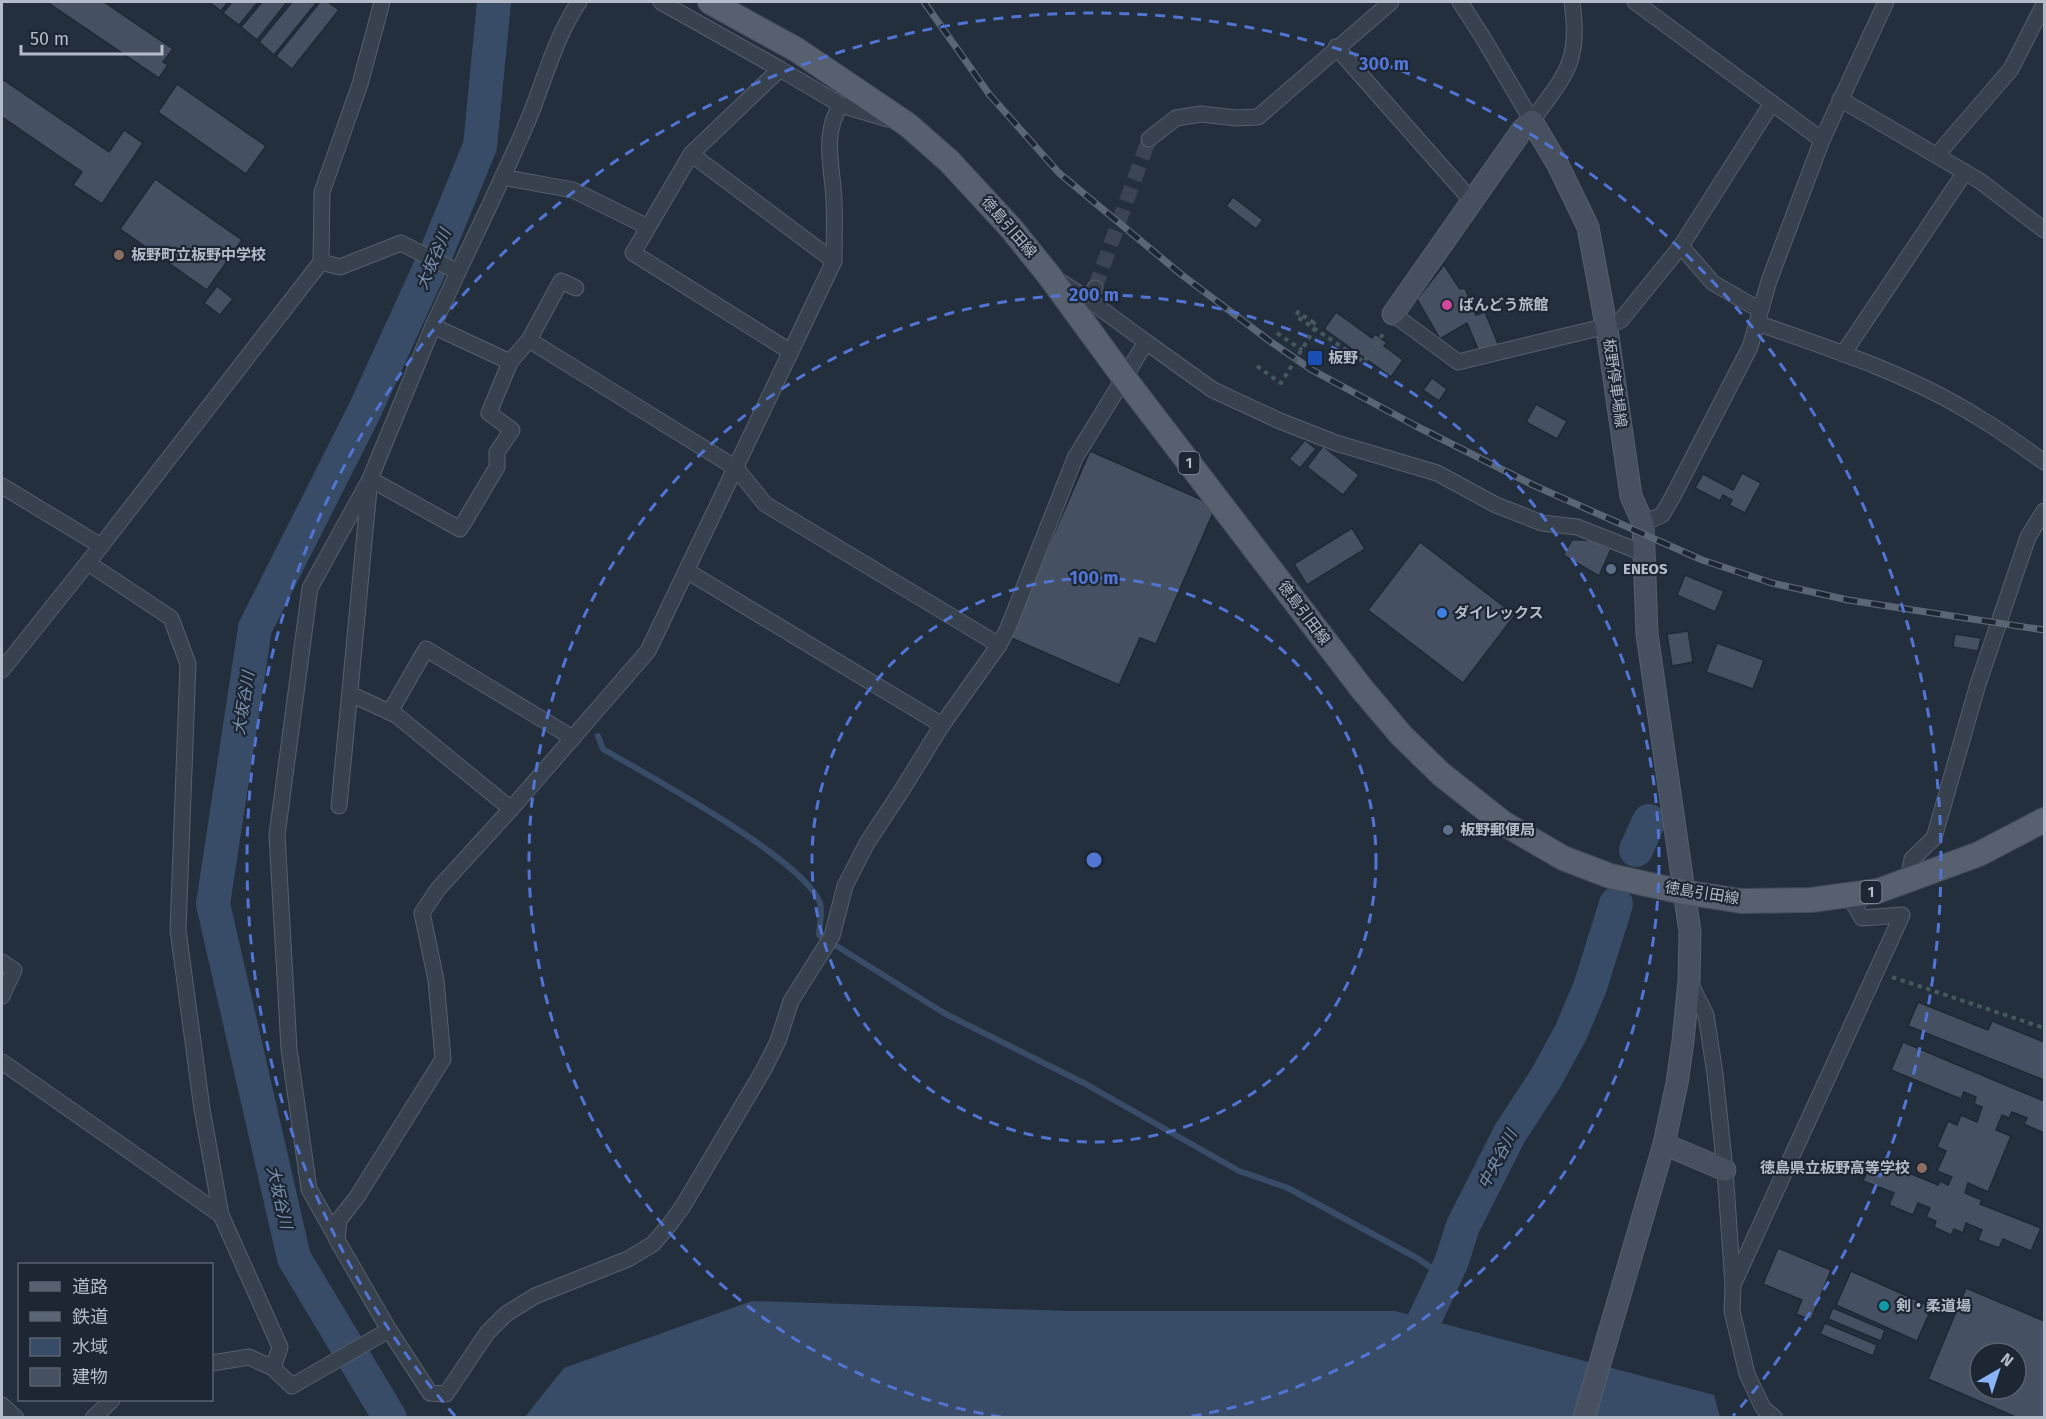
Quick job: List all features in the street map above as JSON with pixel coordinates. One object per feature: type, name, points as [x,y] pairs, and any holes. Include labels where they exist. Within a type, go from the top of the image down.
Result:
[{"type":"main road","name":"徳島引田線","points":[[710,2],[797,51],[908,125],[949,161],[1010,227],[1048,274],[1125,379],[1362,689],[1401,735],[1441,774],[1503,823],[1563,858],[1610,876],[1683,892],[1741,901],[1811,900],[1878,891],[1980,854],[2044,820]]},
{"type":"main road","points":[[1394,315],[1522,130],[1532,121]]},
{"type":"main road","name":"板野停車場線","points":[[1532,121],[1558,165],[1588,227],[1607,326],[1631,496],[1643,523],[1647,634],[1690,932],[1689,981],[1677,1083],[1664,1144],[1584,1418]]},
{"type":"main road","points":[[1664,1144],[1725,1170]]},
{"type":"street","points":[[2,670],[88,563],[321,262],[322,192],[360,84],[382,2]]},
{"type":"street","points":[[579,2],[568,17],[549,61],[527,123],[455,270],[370,479],[310,588],[277,834],[289,1049],[309,1189],[337,1240],[382,1334],[430,1394],[446,1394],[487,1333],[506,1314],[535,1296],[628,1259],[653,1244],[683,1206],[764,1069],[778,1041],[791,1001],[829,941],[845,886],[867,843],[942,725],[999,645],[1008,628],[1075,458],[1146,342]]},
{"type":"street","points":[[661,2],[841,105],[908,125]]},
{"type":"street","points":[[1149,139],[1176,118],[1201,114],[1236,118],[1258,117],[1336,47],[1391,2]]},
{"type":"street","points":[[1460,2],[1532,121],[1568,70],[1574,48],[1575,22],[1572,2]]},
{"type":"street","points":[[1638,2],[1684,40],[1822,140]]},
{"type":"street","points":[[1643,523],[1662,515],[1750,347],[1769,280],[1822,140],[1886,2]]},
{"type":"street","points":[[1937,155],[2011,69],[2044,4]]},
{"type":"street","points":[[1336,47],[1472,201]]},
{"type":"street","points":[[780,69],[691,154],[633,253],[791,352]]},
{"type":"street","points":[[1840,99],[1965,172],[2044,230]]},
{"type":"street","points":[[1394,315],[1458,363],[1607,326],[1621,320],[1681,246],[1772,103]]},
{"type":"street","points":[[337,1240],[339,1220],[357,1197],[443,1059],[436,980],[422,913],[438,889],[511,809],[648,651],[834,261],[834,200],[828,144],[836,113],[841,105]]},
{"type":"street","points":[[691,154],[834,261]]},
{"type":"street","points":[[1843,354],[1965,172]]},
{"type":"street","points":[[502,177],[573,190],[648,227]]},
{"type":"street","points":[[321,262],[340,267],[401,243],[455,270]]},
{"type":"street","points":[[1681,246],[1713,283],[1758,316],[1920,386],[1975,415],[2044,462]]},
{"type":"street","points":[[1048,274],[1092,294],[1146,342],[1214,390],[1280,421],[1336,443],[1437,473],[1496,505],[1542,522],[1577,527],[1643,553]]},
{"type":"street","points":[[370,479],[460,529],[496,467],[497,452],[512,430],[489,413],[510,362],[528,340],[561,281],[576,288]]},
{"type":"street","points":[[433,326],[510,362]]},
{"type":"street","points":[[528,340],[736,468],[765,504],[999,645]]},
{"type":"street","points":[[339,806],[370,479]]},
{"type":"street","points":[[2,486],[101,546]]},
{"type":"street","points":[[1908,881],[1912,859],[1934,838],[1978,684],[2028,537],[2044,511]]},
{"type":"street","points":[[88,563],[171,618],[188,664],[178,930],[202,1109],[221,1215],[280,1347],[273,1368]]},
{"type":"street","points":[[687,571],[942,725]]},
{"type":"street","points":[[390,712],[426,649],[573,738]]},
{"type":"street","points":[[350,694],[396,715],[511,809]]},
{"type":"street","points":[[1733,1285],[1902,915],[1862,918],[1853,903],[1851,894]]},
{"type":"street","points":[[2,962],[14,970],[2,996]]},
{"type":"street","points":[[1689,981],[1706,1015],[1715,1074],[1725,1170],[1733,1285],[1732,1311],[1747,1374],[1763,1408],[1775,1418]]},
{"type":"street","points":[[2,1062],[221,1215]]},
{"type":"street","points":[[213,1363],[249,1357],[273,1368],[292,1386],[382,1334]]},
{"type":"street","points":[[93,1418],[111,1401]]},
{"type":"street","points":[[2,1405],[16,1418]]},
{"type":"path","points":[[1257,366],[1281,383],[1300,349],[1317,325],[1298,312],[1296,316],[1311,326],[1364,362],[1394,315]]},
{"type":"path","points":[[1277,333],[1300,349]]},
{"type":"path","points":[[1877,972],[2044,1028]]},
{"type":"water","points":[[752,1301],[1069,1311],[1395,1311],[1714,1395],[1720,1417],[524,1418],[564,1368]]},
{"type":"building","points":[[47,2],[104,2],[173,49],[163,62],[168,65],[159,78]]},
{"type":"building","points":[[209,2],[228,2],[221,11]]},
{"type":"building","points":[[232,2],[258,2],[239,25],[223,13]]},
{"type":"building","points":[[262,2],[287,2],[257,40],[241,27]]},
{"type":"building","points":[[292,2],[317,2],[274,55],[259,42]]},
{"type":"building","points":[[320,2],[328,2],[339,10],[292,69],[276,56]]},
{"type":"building","points":[[2,79],[109,152],[124,130],[143,143],[102,204],[73,185],[82,172],[2,117]]},
{"type":"building","points":[[177,84],[266,146],[246,174],[158,112]]},
{"type":"building","points":[[155,179],[242,240],[207,290],[120,229]]},
{"type":"building","points":[[1233,197],[1263,220],[1256,229],[1226,206]]},
{"type":"building","name":"ばんどう旅館","points":[[1444,265],[1460,289],[1465,288],[1476,315],[1485,312],[1499,346],[1480,354],[1467,323],[1440,339],[1417,299]]},
{"type":"building","points":[[217,286],[233,299],[220,315],[204,303]]},
{"type":"building","points":[[1336,312],[1372,338],[1375,334],[1387,343],[1384,346],[1403,360],[1391,377],[1324,329]]},
{"type":"building","points":[[1432,378],[1447,389],[1439,401],[1423,390]]},
{"type":"building","points":[[1536,404],[1567,421],[1557,439],[1526,422]]},
{"type":"building","points":[[1305,440],[1316,449],[1300,468],[1289,459]]},
{"type":"building","points":[[1323,446],[1359,475],[1343,495],[1307,467]]},
{"type":"building","points":[[1090,451],[1216,506],[1156,644],[1140,638],[1119,685],[1009,637]]},
{"type":"building","points":[[1742,473],[1761,483],[1745,513],[1729,505],[1732,500],[1723,495],[1720,501],[1695,488],[1703,474],[1733,490]]},
{"type":"building","points":[[1352,528],[1365,549],[1307,585],[1294,564]]},
{"type":"building","points":[[1572,540],[1591,540],[1611,549],[1599,576],[1563,555]]},
{"type":"building","name":"ダイレックス","points":[[1420,542],[1515,615],[1463,683],[1368,610]]},
{"type":"building","points":[[1685,575],[1724,591],[1715,612],[1677,595]]},
{"type":"building","points":[[1688,631],[1693,662],[1672,666],[1667,634]]},
{"type":"building","points":[[1955,634],[1981,638],[1978,651],[1953,647]]},
{"type":"building","points":[[1717,643],[1764,660],[1753,689],[1706,672]]},
{"type":"building","points":[[1918,1002],[1988,1030],[1992,1021],[2044,1042],[2044,1080],[1908,1026]]},
{"type":"building","points":[[1903,1042],[2044,1101],[2044,1133],[2024,1124],[2027,1118],[2012,1112],[2009,1118],[2002,1115],[1996,1130],[2011,1136],[1988,1192],[1968,1183],[1965,1193],[1982,1200],[1980,1204],[2041,1228],[2031,1251],[2003,1239],[1999,1248],[1978,1240],[1982,1230],[1966,1223],[1963,1233],[1954,1229],[1951,1235],[1934,1227],[1936,1221],[1926,1217],[1930,1208],[1918,1203],[1913,1215],[1889,1205],[1894,1193],[1863,1181],[1873,1158],[1938,1185],[1940,1181],[1948,1185],[1952,1177],[1937,1171],[1946,1151],[1937,1147],[1948,1121],[1957,1125],[1961,1115],[1977,1122],[1982,1107],[1974,1104],[1976,1097],[1964,1092],[1961,1099],[1891,1070]]},
{"type":"building","points":[[1778,1248],[1831,1270],[1811,1320],[1796,1314],[1802,1300],[1763,1284]]},
{"type":"building","name":"剣・柔道場","points":[[1851,1271],[1932,1307],[1917,1341],[1836,1305]]},
{"type":"building","points":[[1966,1288],[2044,1321],[2044,1418],[2018,1418],[1979,1401],[2028,1401],[2028,1341],[1968,1341],[1968,1396],[1928,1379]]},
{"type":"building","points":[[1833,1308],[1885,1330],[1881,1341],[1828,1319]]},
{"type":"building","points":[[1825,1323],[1877,1345],[1873,1356],[1820,1334]]},
{"type":"waterway","name":"大坂谷川","points":[[390,1418],[294,1258],[213,904],[255,628],[364,412],[433,261],[480,146],[494,2]]},
{"type":"waterway","points":[[598,736],[603,749],[687,798],[786,864],[808,885],[820,903],[819,935],[944,1013],[1084,1083],[1239,1171],[1288,1188],[1417,1258],[1445,1277]]},
{"type":"waterway","name":"中央谷川","points":[[1636,850],[1649,821]]},
{"type":"waterway","name":"中央谷川","points":[[1384,1418],[1420,1329],[1451,1263],[1463,1226],[1510,1133],[1546,1078],[1571,1032],[1590,987],[1616,904]]},
{"type":"tunnel","points":[[1095,288],[1149,139]]},
{"type":"railway","points":[[924,2],[989,94],[1059,173],[1182,275],[1312,370],[1533,485],[1702,560],[1772,583],[1848,600],[2044,630]]},
{"type":"place","name":"板野町立板野中学校","points":[[119,255]]},
{"type":"place","name":"ばんどう旅館","points":[[1447,305]]},
{"type":"place","name":"板野","points":[[1315,358]]},
{"type":"place","name":"ENEOS","points":[[1611,569]]},
{"type":"place","name":"ダイレックス","points":[[1442,613]]},
{"type":"place","name":"板野郵便局","points":[[1448,830]]},
{"type":"place","name":"徳島県立板野高等学校","points":[[1922,1168]]},
{"type":"place","name":"剣・柔道場","points":[[1884,1306]]}]
